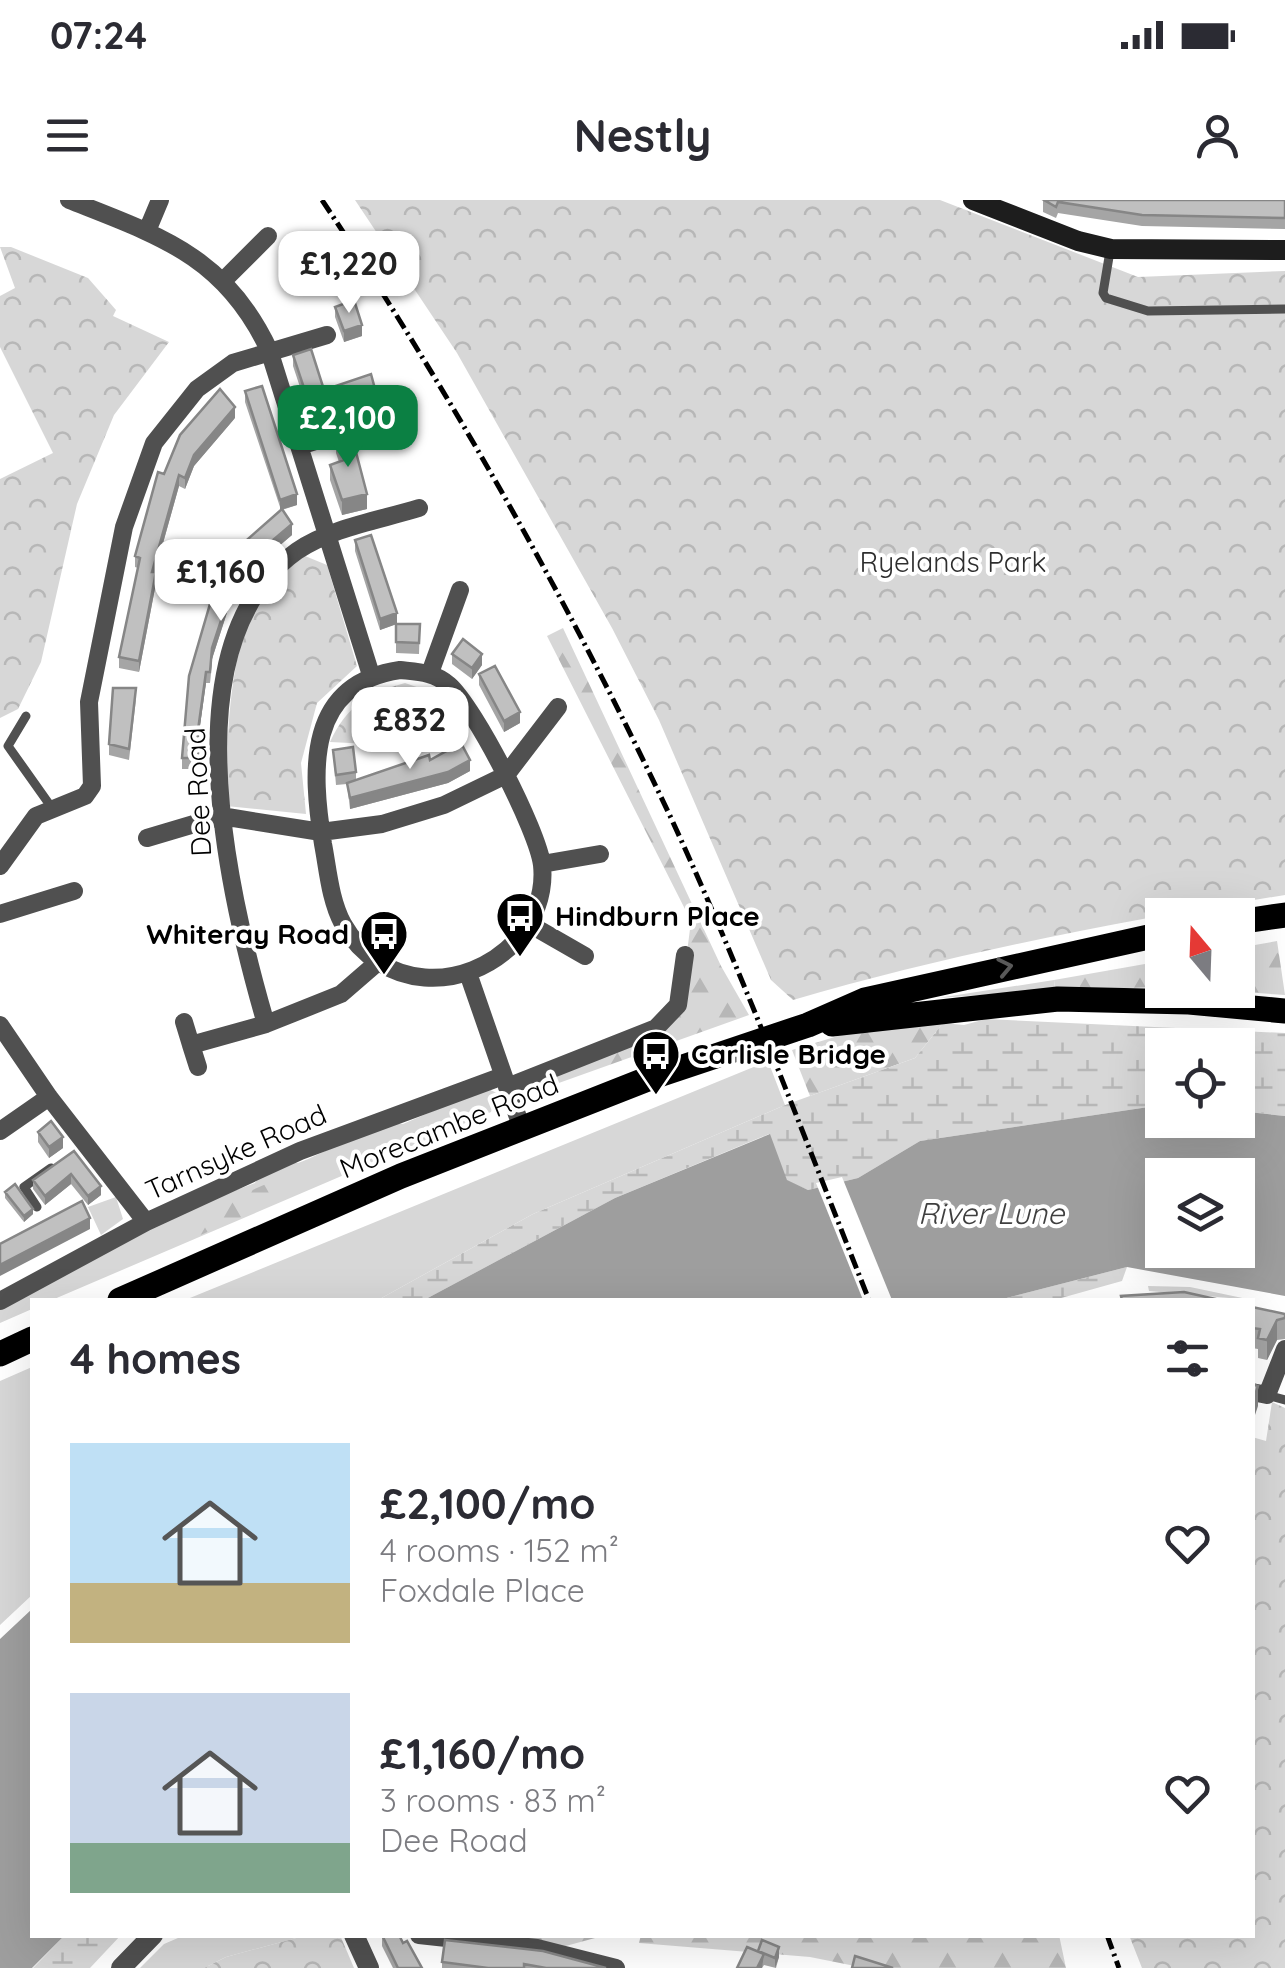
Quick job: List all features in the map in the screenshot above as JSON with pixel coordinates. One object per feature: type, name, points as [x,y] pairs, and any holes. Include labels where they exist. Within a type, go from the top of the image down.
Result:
[{"type":"main road","points":[[985,202],[1078,241],[1111,249],[1285,250]]},
{"type":"main road","points":[[1255,919],[1285,915]]},
{"type":"main road","name":"Morecambe Road","points":[[125,1298],[401,1176],[650,1078],[808,1025],[834,1011],[902,990],[1145,938]]},
{"type":"main road","name":"Morecambe Road","points":[[808,1025],[1058,999],[1204,1002],[1285,1011]]},
{"type":"main road","points":[[0,1354],[30,1340]]},
{"type":"street","points":[[69,200],[147,231],[225,280],[270,350],[371,674]]},
{"type":"street","points":[[147,231],[160,200]]},
{"type":"street","points":[[225,280],[268,236]]},
{"type":"street","points":[[0,866],[23,829],[52,808],[85,796],[93,772],[89,702],[124,527],[154,443],[197,389],[233,363],[327,334]]},
{"type":"street","points":[[300,446],[376,422]]},
{"type":"street","name":"Dee Road","points":[[266,1024],[238,924],[221,816],[218,730],[241,620],[251,598],[300,548],[419,508]]},
{"type":"street","points":[[430,673],[460,590]]},
{"type":"street","points":[[400,670],[430,673],[458,694],[506,775],[542,864],[530,926],[503,956],[469,976],[416,976],[378,962],[344,925],[334,901],[316,767],[320,736],[332,708],[371,674],[400,670]]},
{"type":"street","points":[[147,838],[221,816],[322,832],[382,824],[444,805],[506,775],[558,707]]},
{"type":"street","points":[[542,864],[600,854]]},
{"type":"street","points":[[0,914],[74,890]]},
{"type":"street","points":[[530,926],[584,956]]},
{"type":"street","name":"Tarnsyke Road","points":[[0,1301],[146,1222],[300,1151],[656,1028],[678,1005],[685,956]]},
{"type":"street","points":[[191,1045],[266,1024],[341,994],[378,962]]},
{"type":"street","points":[[469,976],[522,1129]]},
{"type":"street","points":[[184,1022],[198,1067]]},
{"type":"street","points":[[0,1026],[78,1148],[146,1222]]},
{"type":"street","points":[[0,1131],[49,1098]]},
{"type":"street","points":[[1268,1396],[1285,1349]]},
{"type":"street","points":[[121,1968],[149,1938]]},
{"type":"street","points":[[361,1938],[369,1968]]},
{"type":"street","points":[[446,1938],[537,1948],[616,1968]]},
{"type":"lane","points":[[1111,249],[1104,286],[1106,298],[1148,311],[1285,310]]},
{"type":"lane","points":[[26,716],[8,746],[52,808]]},
{"type":"lane","points":[[37,1207],[24,1187],[57,1165]]},
{"type":"green space","name":"Ryelands Park","points":[[355,200],[940,200],[1138,277],[1285,271],[1285,895],[1255,900],[1145,898],[1145,919],[914,967],[793,1000],[771,980],[659,720],[612,628],[457,353]]},
{"type":"green space","points":[[0,247],[11,247],[88,278],[116,310],[113,316],[169,342],[114,415],[77,504],[41,662],[18,709],[0,718],[0,479],[53,453],[0,347],[0,296],[15,288]]},
{"type":"green space","points":[[305,556],[327,565],[357,666],[317,703],[301,763],[306,814],[226,806],[231,699],[241,644],[264,592]]},
{"type":"green space","points":[[563,628],[721,966],[749,1015],[528,1094],[524,1089],[680,1008],[691,921],[547,636]]},
{"type":"green space","points":[[405,683],[437,694],[450,710],[370,744],[330,742],[351,710],[380,691]]},
{"type":"green space","points":[[1277,941],[1285,995],[1255,993],[1255,945]]},
{"type":"green space","points":[[1145,964],[1145,987],[1055,990],[1054,980]]},
{"type":"green space","points":[[1054,980],[1055,990],[938,998]]},
{"type":"green space","points":[[986,1019],[1178,1028],[1145,1028],[1145,1108],[920,1141],[858,1178],[808,1190],[787,1181],[769,1134],[615,1198],[428,1298],[382,1298],[533,1214],[785,1105],[915,1058],[943,1023],[964,1025]]},
{"type":"green space","points":[[943,1023],[915,1058],[810,1096],[792,1050],[851,1032]]},
{"type":"green space","points":[[1255,1032],[1285,1033],[1285,1116],[1255,1113]]},
{"type":"green space","points":[[768,1061],[785,1105],[533,1214],[382,1298],[190,1298]]},
{"type":"green space","points":[[486,1088],[497,1093],[491,1112],[57,1298],[30,1298],[30,1310],[0,1323],[0,1306],[191,1207],[255,1183],[258,1176],[290,1161],[298,1163],[367,1132],[403,1124]]},
{"type":"green space","points":[[282,1177],[294,1190],[290,1196],[173,1247],[164,1241],[161,1230]]},
{"type":"green space","points":[[116,1197],[123,1219],[101,1235],[88,1207]]},
{"type":"green space","points":[[1127,1267],[1122,1281],[1061,1298],[1007,1298]]},
{"type":"green space","points":[[1148,1286],[1190,1287],[1242,1298],[1229,1298],[1149,1291]]},
{"type":"green space","points":[[30,1368],[30,1597],[0,1625],[0,1381]]},
{"type":"green space","points":[[1272,1402],[1285,1408],[1285,1968],[1142,1968],[1130,1938],[1255,1938],[1255,1438],[1266,1441]]},
{"type":"green space","points":[[62,1938],[118,1938],[90,1968],[33,1968]]},
{"type":"green space","points":[[178,1938],[296,1938],[226,1957],[204,1968],[140,1968],[164,1944]]},
{"type":"green space","points":[[296,1938],[341,1938],[354,1968],[204,1968],[226,1957]]},
{"type":"green space","points":[[494,1938],[595,1938],[562,1947]]},
{"type":"green space","points":[[640,1938],[1060,1938],[1066,1968],[865,1968],[810,1957],[639,1943]]},
{"type":"water","name":"River Lune","points":[[1145,1108],[1145,1138],[1255,1138],[1255,1113],[1285,1116],[1285,1296],[1127,1267],[1007,1298],[428,1298],[615,1198],[770,1134],[787,1180],[808,1190],[858,1178],[920,1141]]},
{"type":"water","points":[[30,1611],[30,1938],[62,1938],[32,1968],[0,1968],[0,1639]]},
{"type":"pier","points":[[842,1177],[891,1298],[862,1298],[816,1183]]},
{"type":"building","points":[[1044,200],[1285,200],[1285,218],[1142,215],[1058,202],[1056,207]]},
{"type":"building","points":[[354,300],[362,325],[344,331],[335,307]]},
{"type":"building","points":[[311,349],[324,390],[371,374],[375,389],[311,409],[293,355]]},
{"type":"building","points":[[262,386],[297,494],[280,500],[245,391]]},
{"type":"building","points":[[220,389],[235,407],[194,455],[185,478],[179,475],[152,572],[156,572],[139,661],[119,657],[140,558],[135,556],[158,472],[164,474],[180,435]]},
{"type":"building","points":[[351,433],[367,494],[342,500],[330,465],[344,460],[336,438]]},
{"type":"building","points":[[282,509],[292,524],[246,563],[232,587],[212,648],[210,672],[206,672],[198,758],[182,758],[189,676],[217,580],[231,554]]},
{"type":"building","points":[[371,535],[397,613],[380,619],[355,540]]},
{"type":"building","points":[[396,624],[420,624],[419,643],[396,642]]},
{"type":"building","points":[[463,639],[482,654],[472,668],[452,654]]},
{"type":"building","points":[[495,666],[520,712],[504,721],[479,674]]},
{"type":"building","points":[[113,688],[136,688],[129,749],[109,744]]},
{"type":"building","points":[[453,710],[465,732],[449,741],[437,719]]},
{"type":"building","points":[[461,743],[470,760],[448,772],[350,798],[347,783],[429,755],[430,760]]},
{"type":"building","points":[[353,747],[356,772],[336,775],[333,750]]},
{"type":"building","points":[[51,1121],[63,1137],[49,1147],[38,1132]]},
{"type":"building","points":[[74,1151],[101,1186],[88,1196],[71,1174],[45,1196],[33,1180]]},
{"type":"building","points":[[15,1184],[33,1209],[24,1216],[5,1192]]},
{"type":"building","points":[[82,1201],[90,1218],[0,1265],[0,1244]]},
{"type":"building","points":[[1184,1292],[1211,1298],[1122,1298]]},
{"type":"building","points":[[1255,1308],[1285,1314],[1285,1318],[1277,1320],[1267,1340],[1258,1338],[1260,1329],[1255,1328]]},
{"type":"building","points":[[383,1938],[407,1941],[422,1968],[398,1968]]},
{"type":"building","points":[[445,1940],[543,1951],[606,1968],[524,1964],[524,1968],[488,1968],[442,1962]]},
{"type":"building","points":[[762,1940],[779,1947],[775,1958],[758,1951]]},
{"type":"building","points":[[747,1947],[764,1954],[757,1968],[737,1968]]},
{"type":"building","points":[[855,1956],[893,1968],[852,1968]]},
{"type":"railway","points":[[322,200],[418,350],[508,503],[632,738],[724,937],[868,1298]]},
{"type":"railway","points":[[1108,1938],[1119,1968]]},
{"type":"place","name":"Hindburn Place","points":[[520,958]]},
{"type":"place","name":"Whiteray Road","points":[[384,976]]},
{"type":"place","name":"Carlisle Bridge","points":[[656,1096]]}]
